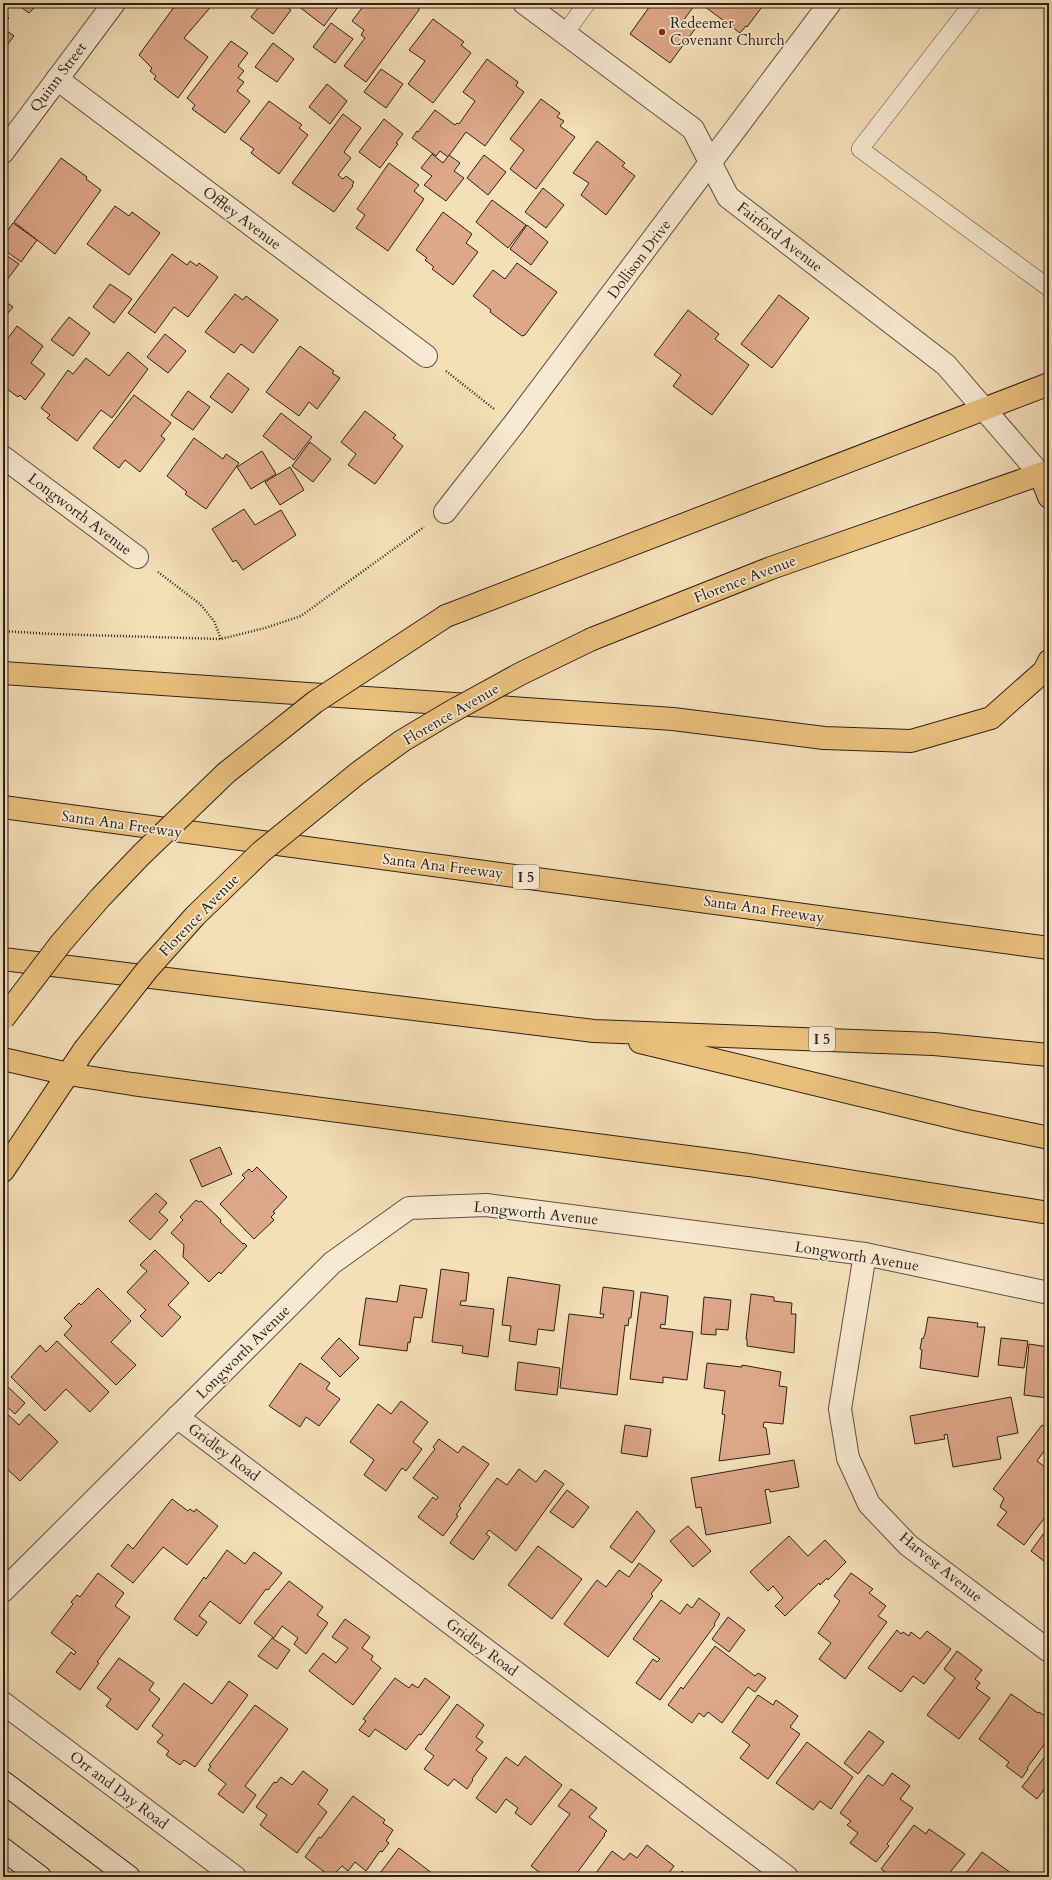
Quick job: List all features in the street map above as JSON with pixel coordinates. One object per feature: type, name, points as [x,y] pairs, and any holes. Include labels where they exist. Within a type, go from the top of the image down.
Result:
[{"type":"main road","points":[[3,1019],[62,943],[100,898],[141,855],[226,773],[315,702],[446,616],[1049,384]]},
{"type":"main road","points":[[1045,472],[1049,497]]},
{"type":"main road","name":"Florence Avenue","points":[[3,1171],[84,1050],[147,970],[196,916],[261,852],[358,773],[402,741],[448,713],[520,674],[592,639],[771,568],[1045,472]]},
{"type":"main road","points":[[3,673],[673,719],[824,738],[911,741],[991,718],[1044,671],[1049,661]]},
{"type":"main road","name":"Santa Ana Freeway","points":[[3,807],[1049,948]]},
{"type":"main road","name":"I 5","points":[[3,959],[594,1031],[934,1044],[1049,1055]]},
{"type":"main road","points":[[594,1031],[968,1121],[1049,1138]]},
{"type":"main road","points":[[3,1059],[68,1074],[203,1094],[749,1165],[1049,1213]]},
{"type":"street","name":"Quinn Street","points":[[3,152],[114,3]]},
{"type":"street","name":"Fairford Avenue","points":[[524,3],[693,130],[728,197],[946,365],[984,408],[1045,472]]},
{"type":"street","name":"Dollison Drive","points":[[445,512],[712,164],[830,3]]},
{"type":"street","name":"Offley Avenue","points":[[57,79],[426,356]]},
{"type":"street","name":"Longworth Avenue","points":[[3,456],[137,557]]},
{"type":"street","name":"Longworth Avenue","points":[[3,1591],[332,1263],[409,1208],[486,1205],[865,1254],[1049,1293]]},
{"type":"street","name":"Harvest Avenue","points":[[865,1254],[840,1409],[848,1458],[869,1504],[908,1545],[1049,1650]]},
{"type":"street","name":"Gridley Road","points":[[177,1417],[787,1877]]},
{"type":"street","name":"Orr and Day Road","points":[[3,1703],[235,1877]]},
{"type":"street","points":[[3,1782],[130,1877]]},
{"type":"street","points":[[3,1849],[40,1877]]},
{"type":"lane","points":[[565,33],[587,3]]},
{"type":"lane","points":[[974,3],[860,149],[1049,288]]},
{"type":"path","points":[[426,356],[514,424]]},
{"type":"path","points":[[3,631],[51,634],[221,639],[265,628],[302,616],[355,579],[445,512]]},
{"type":"path","points":[[137,557],[200,604],[214,621],[221,639]]},
{"type":"building","points":[[15,3],[39,3],[29,13]]},
{"type":"building","points":[[177,3],[214,3],[184,38],[208,57],[178,98],[154,79],[156,76],[150,71],[152,68],[139,55]]},
{"type":"building","points":[[262,3],[282,3],[291,10],[273,34],[251,17]]},
{"type":"building","points":[[299,3],[341,3],[324,26],[297,5]]},
{"type":"building","points":[[360,3],[413,3],[419,8],[366,82],[344,66],[365,38],[361,35],[364,30],[352,21],[362,8],[359,5]]},
{"type":"building","name":"Redeemer Covenant Church","points":[[652,3],[696,3],[683,21],[695,29],[670,63],[630,34]]},
{"type":"building","name":"Redeemer Covenant Church","points":[[700,3],[765,3],[747,27],[746,26],[740,33]]},
{"type":"building","points":[[3,14],[9,18],[3,25]]},
{"type":"building","points":[[433,19],[464,42],[461,45],[471,53],[433,103],[408,84],[425,61],[409,50]]},
{"type":"building","points":[[331,23],[353,39],[335,63],[313,47]]},
{"type":"building","points":[[3,28],[14,36],[3,50]]},
{"type":"building","points":[[231,41],[248,53],[238,66],[244,71],[238,78],[244,82],[237,91],[250,101],[225,133],[192,109],[195,105],[187,98]]},
{"type":"building","points":[[273,43],[294,59],[277,82],[255,67]]},
{"type":"building","points":[[487,59],[518,82],[516,86],[524,92],[485,146],[466,132],[448,157],[440,151],[436,156],[412,138],[435,110],[455,125],[457,123],[459,124],[475,101],[463,92]]},
{"type":"building","points":[[381,69],[403,84],[386,108],[364,92]]},
{"type":"building","points":[[327,84],[347,101],[330,124],[309,107]]},
{"type":"building","points":[[541,99],[560,113],[557,117],[564,121],[560,126],[575,137],[536,189],[510,169],[524,150],[510,139]]},
{"type":"building","points":[[269,101],[302,125],[299,128],[308,135],[279,174],[251,153],[254,149],[240,139]]},
{"type":"building","points":[[343,114],[361,128],[344,152],[351,158],[338,175],[343,179],[346,176],[354,182],[352,185],[353,186],[334,212],[292,183]]},
{"type":"building","points":[[384,119],[403,134],[396,143],[398,144],[380,168],[359,152]]},
{"type":"building","points":[[597,141],[625,163],[622,166],[635,176],[606,215],[581,195],[589,183],[573,173]]},
{"type":"building","points":[[432,154],[443,163],[449,155],[460,163],[454,171],[464,178],[446,201],[424,185],[432,176],[421,168]]},
{"type":"building","points":[[484,155],[506,172],[488,195],[467,178]]},
{"type":"building","points":[[61,158],[87,177],[86,179],[101,190],[55,254],[14,222]]},
{"type":"building","points":[[389,163],[419,185],[414,191],[424,199],[388,251],[356,228],[365,215],[357,209]]},
{"type":"building","points":[[543,188],[564,205],[546,228],[525,212]]},
{"type":"building","points":[[492,200],[526,225],[508,248],[476,222]]},
{"type":"building","points":[[115,206],[129,216],[132,212],[160,233],[129,275],[87,244]]},
{"type":"building","points":[[443,212],[472,234],[466,243],[478,252],[453,285],[432,269],[434,267],[425,260],[427,258],[416,250]]},
{"type":"building","points":[[13,223],[37,240],[21,262],[3,249],[3,237]]},
{"type":"building","points":[[527,225],[548,242],[531,265],[510,249]]},
{"type":"building","points":[[3,253],[19,264],[3,285]]},
{"type":"building","points":[[172,254],[187,265],[190,261],[197,266],[199,263],[218,277],[188,317],[174,307],[155,333],[128,313]]},
{"type":"building","points":[[517,263],[557,292],[525,335],[522,336],[490,312],[491,310],[473,296],[493,270],[505,279]]},
{"type":"building","points":[[110,284],[132,299],[114,323],[93,307]]},
{"type":"building","points":[[235,294],[243,300],[246,296],[278,320],[253,353],[241,344],[234,353],[205,332]]},
{"type":"building","points":[[779,295],[809,318],[772,368],[741,344]]},
{"type":"building","points":[[3,300],[13,307],[3,319]]},
{"type":"building","points":[[688,310],[719,334],[715,339],[749,365],[712,415],[673,386],[681,375],[654,355]]},
{"type":"building","points":[[69,317],[90,333],[73,356],[51,340]]},
{"type":"building","points":[[17,326],[43,346],[31,363],[45,374],[25,400],[20,395],[18,397],[3,386],[3,345]]},
{"type":"building","points":[[165,334],[186,351],[168,373],[147,357]]},
{"type":"building","points":[[300,346],[334,371],[332,373],[340,378],[317,409],[309,402],[299,416],[266,392]]},
{"type":"building","points":[[128,352],[148,369],[112,418],[101,410],[77,441],[47,418],[50,415],[41,408],[68,370],[73,374],[86,358],[109,376]]},
{"type":"building","points":[[228,373],[249,389],[232,413],[210,397]]},
{"type":"building","points":[[188,391],[210,407],[193,430],[171,415]]},
{"type":"building","points":[[134,395],[171,423],[161,436],[165,439],[140,472],[125,460],[119,468],[93,448]]},
{"type":"building","points":[[365,411],[396,435],[393,438],[403,446],[375,484],[348,465],[356,454],[341,442]]},
{"type":"building","points":[[281,413],[312,437],[294,460],[263,436]]},
{"type":"building","points":[[194,438],[223,459],[226,454],[239,463],[206,509],[185,494],[187,492],[167,476]]},
{"type":"building","points":[[310,442],[331,459],[313,482],[292,466]]},
{"type":"building","points":[[262,451],[276,474],[251,489],[237,467]]},
{"type":"building","points":[[290,467],[304,490],[280,505],[265,482]]},
{"type":"building","points":[[244,509],[255,525],[281,510],[296,535],[243,570],[236,560],[233,562],[212,529]]},
{"type":"building","points":[[220,1147],[232,1174],[202,1187],[190,1160]]},
{"type":"building","points":[[257,1167],[287,1197],[273,1212],[275,1213],[271,1217],[274,1220],[254,1239],[220,1204],[245,1178],[242,1175],[249,1169],[252,1172]]},
{"type":"building","points":[[156,1193],[167,1203],[159,1212],[168,1220],[150,1240],[129,1221]]},
{"type":"building","points":[[196,1200],[199,1202],[201,1201],[221,1220],[220,1222],[247,1246],[221,1274],[219,1272],[209,1282],[183,1257],[184,1245],[171,1233],[183,1220],[180,1217]]},
{"type":"building","points":[[155,1250],[189,1283],[168,1305],[181,1317],[162,1337],[140,1316],[146,1310],[127,1292],[147,1271],[140,1265]]},
{"type":"building","points":[[441,1269],[469,1273],[466,1301],[461,1301],[460,1305],[494,1309],[488,1357],[462,1353],[463,1346],[432,1342]]},
{"type":"building","points":[[508,1277],[560,1285],[554,1331],[538,1329],[536,1345],[509,1341],[511,1326],[502,1325]]},
{"type":"building","points":[[400,1285],[427,1289],[422,1318],[414,1317],[410,1343],[408,1342],[407,1351],[359,1345],[366,1298],[397,1302]]},
{"type":"building","points":[[603,1287],[634,1291],[631,1318],[629,1318],[628,1326],[625,1325],[617,1395],[560,1388],[569,1314],[603,1318],[604,1314],[600,1314]]},
{"type":"building","points":[[98,1288],[131,1321],[111,1342],[136,1365],[116,1385],[64,1335],[72,1326],[64,1318],[79,1303],[81,1305]]},
{"type":"building","points":[[641,1292],[668,1296],[665,1325],[661,1324],[660,1328],[693,1332],[687,1380],[663,1377],[663,1383],[630,1379]]},
{"type":"building","points":[[751,1294],[774,1297],[774,1301],[792,1303],[791,1314],[796,1314],[794,1353],[747,1346],[746,1339]]},
{"type":"building","points":[[704,1297],[731,1300],[728,1330],[716,1329],[716,1335],[701,1334]]},
{"type":"building","points":[[928,1317],[978,1323],[977,1327],[985,1327],[978,1377],[920,1368],[922,1350],[920,1349],[922,1338],[923,1339],[925,1334]]},
{"type":"building","points":[[339,1338],[359,1358],[340,1377],[321,1358]]},
{"type":"building","points":[[1001,1338],[1028,1341],[1024,1368],[998,1365]]},
{"type":"building","points":[[57,1341],[109,1392],[90,1412],[66,1389],[45,1411],[11,1377],[40,1345],[46,1352]]},
{"type":"building","points":[[1029,1344],[1049,1347],[1048,1398],[1024,1395]]},
{"type":"building","points":[[518,1362],[560,1368],[557,1395],[515,1390]]},
{"type":"building","points":[[300,1363],[330,1383],[326,1389],[340,1399],[319,1426],[306,1417],[300,1427],[269,1406]]},
{"type":"building","points":[[707,1363],[742,1367],[742,1365],[781,1372],[779,1386],[787,1387],[783,1424],[764,1422],[763,1427],[766,1428],[770,1454],[719,1461],[725,1415],[722,1414],[725,1391],[704,1388]]},
{"type":"building","points":[[3,1378],[8,1382],[6,1385],[25,1403],[15,1414],[3,1403]]},
{"type":"building","points":[[1011,1397],[1018,1433],[997,1437],[1001,1459],[953,1467],[947,1434],[944,1435],[945,1439],[915,1444],[910,1416]]},
{"type":"building","points":[[401,1401],[428,1422],[413,1442],[422,1449],[406,1471],[402,1468],[386,1491],[364,1475],[374,1460],[350,1442],[378,1404],[391,1414]]},
{"type":"building","points":[[5,1412],[19,1425],[29,1414],[58,1442],[20,1481],[3,1465],[3,1414]]},
{"type":"building","points":[[625,1425],[651,1429],[647,1457],[621,1453]]},
{"type":"building","points":[[1042,1425],[1049,1430],[1049,1444],[1037,1461],[1049,1470],[1049,1512],[1024,1545],[997,1525],[1007,1512],[1000,1507],[1004,1498],[993,1489]]},
{"type":"building","points":[[439,1439],[458,1453],[463,1446],[489,1464],[459,1506],[461,1508],[456,1515],[458,1516],[443,1536],[418,1517],[433,1497],[436,1500],[438,1497],[413,1478],[435,1449],[433,1447]]},
{"type":"building","points":[[794,1460],[799,1487],[770,1492],[769,1489],[765,1490],[771,1523],[706,1535],[701,1507],[696,1508],[691,1478]]},
{"type":"building","points":[[519,1469],[536,1482],[545,1470],[564,1484],[516,1551],[489,1530],[486,1534],[490,1537],[473,1560],[450,1543],[497,1478],[507,1485]]},
{"type":"building","points":[[3,1485],[8,1490],[3,1496]]},
{"type":"building","points":[[567,1490],[589,1507],[573,1528],[550,1512]]},
{"type":"building","points":[[172,1499],[188,1511],[190,1509],[194,1512],[196,1509],[218,1526],[187,1565],[163,1547],[133,1583],[111,1566],[128,1544],[133,1549]]},
{"type":"building","points":[[637,1511],[655,1531],[632,1563],[610,1547]]},
{"type":"building","points":[[688,1526],[711,1551],[693,1567],[670,1541]]},
{"type":"building","points":[[1049,1531],[1049,1565],[1031,1551],[1044,1533],[1046,1535]]},
{"type":"building","points":[[789,1536],[808,1556],[825,1540],[846,1562],[828,1580],[827,1578],[820,1585],[819,1583],[785,1616],[775,1606],[783,1598],[773,1586],[768,1591],[750,1572]]},
{"type":"building","points":[[538,1546],[582,1579],[552,1619],[508,1585]]},
{"type":"building","points":[[227,1550],[245,1564],[254,1552],[282,1573],[268,1590],[266,1589],[240,1624],[210,1601],[199,1616],[207,1622],[197,1636],[174,1619],[204,1577],[206,1579]]},
{"type":"building","points":[[639,1563],[662,1580],[651,1594],[653,1596],[608,1657],[564,1624],[597,1580],[606,1587],[619,1570],[629,1577]]},
{"type":"building","points":[[98,1573],[124,1593],[115,1606],[130,1617],[97,1662],[99,1663],[80,1690],[56,1672],[71,1652],[74,1655],[76,1652],[51,1633],[73,1604],[71,1602],[77,1595],[80,1597]]},
{"type":"building","points":[[851,1573],[873,1589],[869,1593],[886,1606],[878,1616],[887,1622],[845,1679],[819,1659],[831,1643],[818,1633],[840,1601],[834,1596]]},
{"type":"building","points":[[289,1581],[323,1607],[317,1615],[328,1623],[306,1654],[294,1644],[298,1638],[282,1626],[274,1638],[254,1623]]},
{"type":"building","points":[[699,1598],[720,1614],[714,1624],[715,1625],[660,1700],[636,1683],[653,1659],[657,1662],[660,1659],[633,1639],[661,1600],[680,1614],[687,1604],[692,1608]]},
{"type":"building","points":[[728,1617],[745,1630],[729,1652],[712,1639]]},
{"type":"building","points":[[345,1619],[370,1637],[362,1648],[373,1656],[371,1660],[381,1668],[353,1705],[309,1671],[323,1653],[336,1663],[348,1648],[332,1637]]},
{"type":"building","points":[[897,1630],[901,1634],[903,1632],[909,1636],[911,1632],[920,1639],[927,1631],[951,1649],[924,1684],[913,1676],[901,1692],[868,1668]]},
{"type":"building","points":[[272,1638],[290,1650],[277,1669],[258,1656]]},
{"type":"building","points":[[715,1646],[755,1676],[758,1673],[766,1678],[755,1692],[748,1687],[722,1723],[708,1712],[704,1717],[699,1713],[692,1723],[668,1705],[681,1687],[683,1689]]},
{"type":"building","points":[[957,1651],[982,1670],[975,1679],[980,1683],[976,1688],[990,1698],[959,1739],[927,1715],[955,1678],[944,1669]]},
{"type":"building","points":[[119,1658],[154,1683],[149,1690],[160,1699],[137,1730],[106,1706],[111,1699],[97,1688]]},
{"type":"building","points":[[395,1678],[409,1688],[412,1684],[418,1688],[425,1678],[450,1697],[421,1735],[419,1734],[406,1750],[375,1729],[369,1737],[359,1730],[366,1721],[363,1719]]},
{"type":"building","points":[[229,1681],[248,1695],[195,1767],[184,1760],[180,1765],[166,1755],[169,1751],[157,1742],[163,1735],[152,1726],[184,1683],[212,1704]]},
{"type":"building","points":[[1011,1694],[1049,1719],[1049,1738],[1027,1768],[1028,1769],[1022,1778],[1006,1766],[1009,1762],[979,1739]]},
{"type":"building","points":[[758,1695],[773,1705],[776,1700],[798,1716],[790,1727],[800,1734],[768,1779],[740,1758],[750,1745],[732,1732]]},
{"type":"building","points":[[457,1704],[484,1725],[476,1737],[483,1742],[476,1750],[487,1758],[472,1779],[473,1780],[467,1789],[454,1779],[448,1786],[424,1769],[434,1756],[425,1749]]},
{"type":"building","points":[[255,1705],[288,1729],[245,1786],[256,1795],[243,1813],[218,1794],[226,1784],[208,1770],[211,1766],[209,1765]]},
{"type":"building","points":[[869,1731],[884,1742],[858,1774],[844,1763]]},
{"type":"building","points":[[807,1742],[853,1777],[831,1809],[820,1801],[813,1810],[776,1783]]},
{"type":"building","points":[[1049,1751],[1049,1783],[1037,1799],[1022,1787]]},
{"type":"building","points":[[525,1756],[562,1785],[531,1825],[515,1813],[518,1808],[506,1799],[496,1813],[476,1798],[506,1757],[518,1766]]},
{"type":"building","points":[[303,1771],[328,1790],[318,1804],[327,1812],[297,1853],[260,1825],[267,1815],[256,1807],[274,1782],[276,1783],[281,1777],[292,1785]]},
{"type":"building","points":[[892,1773],[910,1786],[900,1799],[913,1808],[887,1844],[889,1846],[876,1862],[850,1843],[858,1833],[847,1825],[851,1821],[840,1813],[868,1775],[883,1786]]},
{"type":"building","points":[[571,1789],[597,1808],[589,1817],[607,1831],[574,1877],[546,1877],[531,1866],[570,1814],[558,1806]]},
{"type":"building","points":[[353,1796],[385,1820],[383,1823],[393,1830],[386,1841],[389,1843],[382,1852],[380,1851],[366,1871],[355,1862],[348,1871],[342,1866],[331,1877],[305,1857],[319,1837],[321,1838]]},
{"type":"building","points":[[914,1825],[926,1834],[929,1829],[965,1854],[946,1877],[904,1877],[897,1872],[892,1877],[881,1869]]},
{"type":"building","points":[[647,1845],[674,1866],[666,1877],[593,1877],[612,1851],[624,1860],[630,1853],[637,1858]]},
{"type":"building","points":[[399,1848],[437,1877],[377,1877]]},
{"type":"building","points":[[982,1852],[1015,1876],[963,1877]]},
{"type":"building","points":[[682,1871],[689,1877],[678,1877]]},
{"type":"place","name":"Redeemer Covenant Church","points":[[662,32]]}]
